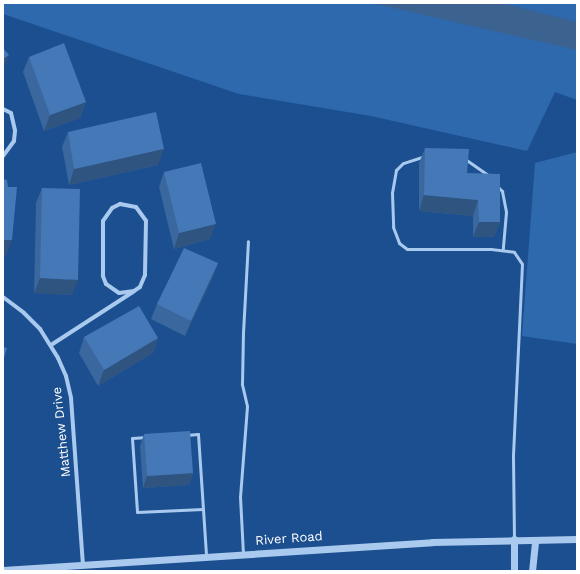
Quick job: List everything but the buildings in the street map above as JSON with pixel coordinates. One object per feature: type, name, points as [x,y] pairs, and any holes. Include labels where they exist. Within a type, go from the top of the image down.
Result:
[{"type":"street","points":[[3,109],[11,113],[15,131],[14,141],[3,156]]},
{"type":"street","points":[[51,344],[134,292],[140,287],[145,276],[146,221],[136,207],[120,204],[112,208],[103,221],[103,276],[112,290],[119,293],[134,292]]},
{"type":"street","name":"Matthew Drive","points":[[3,297],[24,313],[51,344],[66,376],[71,398],[83,564]]},
{"type":"street","points":[[514,539],[514,571]]},
{"type":"street","name":"River Road","points":[[3,570],[206,556],[514,539],[577,539]]},
{"type":"street","points":[[532,571],[535,540]]},
{"type":"lane","points":[[460,155],[489,177]]},
{"type":"lane","points":[[432,156],[419,156],[403,163],[396,170],[392,193],[393,227],[399,243],[407,249],[503,250],[514,252],[522,264],[513,457],[514,539]]},
{"type":"lane","points":[[494,182],[502,191],[506,212],[503,250]]},
{"type":"lane","points":[[243,554],[240,497],[246,406],[242,384],[248,241]]},
{"type":"lane","points":[[183,435],[198,434],[206,556]]},
{"type":"lane","points":[[154,437],[132,438],[137,512],[203,509]]},
{"type":"shaded area","points":[[3,3],[577,3],[577,100],[555,92],[527,151],[371,116],[239,94],[3,14]]},
{"type":"shaded area","points":[[372,3],[501,3],[577,22],[577,50]]},
{"type":"shaded area","points":[[577,152],[577,344],[522,336],[535,163]]}]
